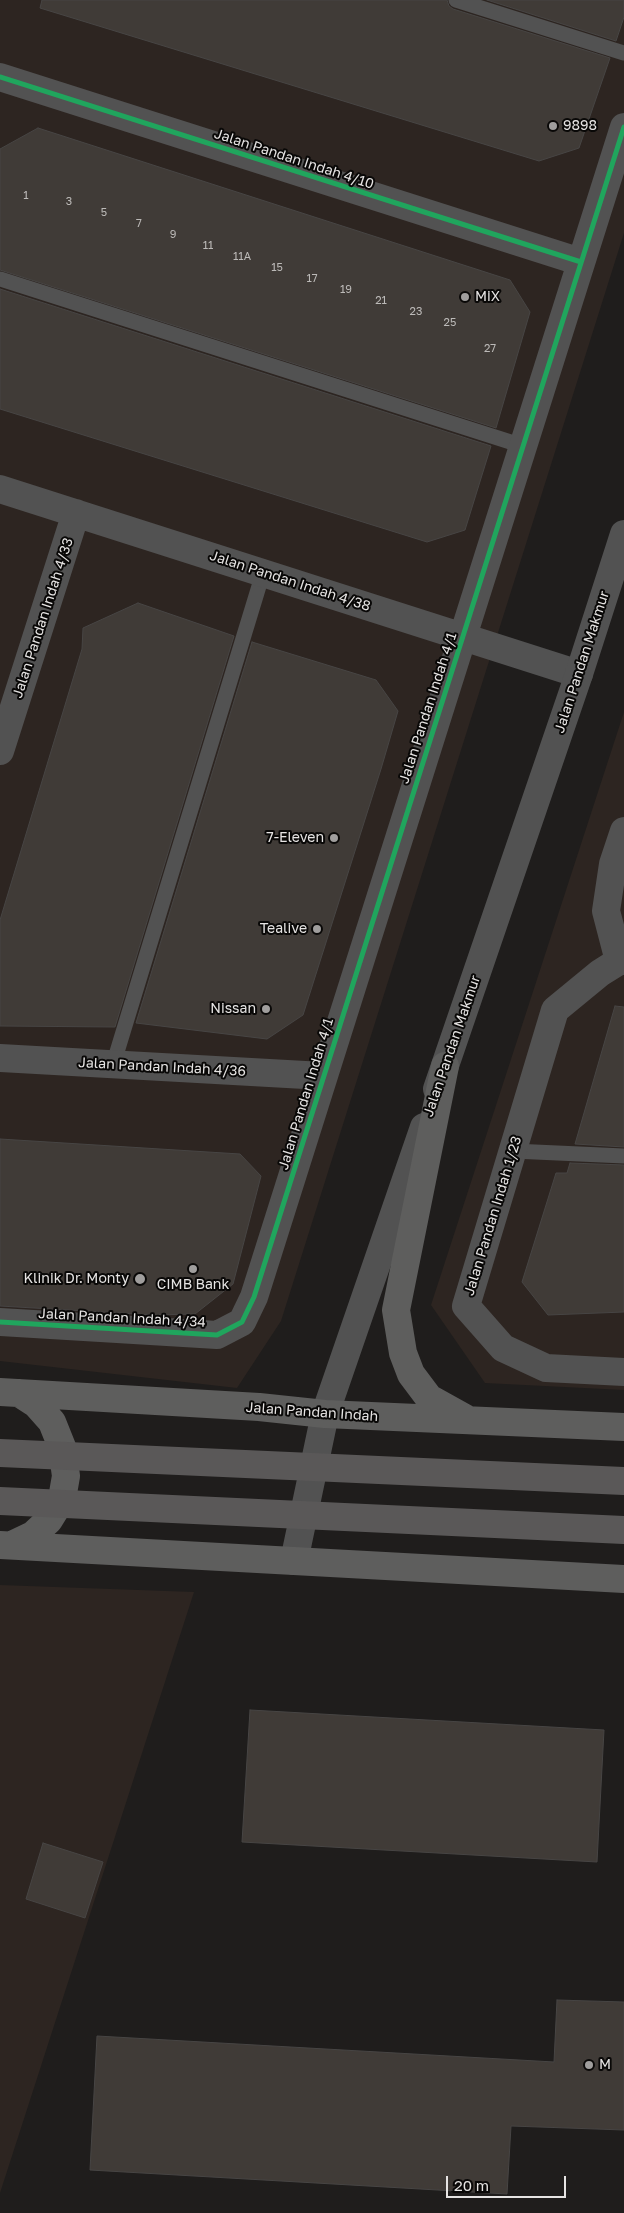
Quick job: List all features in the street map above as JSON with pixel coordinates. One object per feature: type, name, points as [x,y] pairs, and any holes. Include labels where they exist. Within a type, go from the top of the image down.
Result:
[{"type":"highway","points":[[0,1453],[624,1481]]},
{"type":"highway","points":[[0,1501],[624,1530]]},
{"type":"main road","points":[[445,1066],[396,1310],[403,1353],[411,1374],[429,1398],[471,1421]]},
{"type":"main road","points":[[6,1545],[32,1535],[49,1520],[62,1499],[66,1476],[62,1447],[52,1422],[36,1404],[10,1392]]},
{"type":"main road","name":"Jalan Pandan Indah","points":[[10,1392],[325,1414],[624,1427]]},
{"type":"main road","points":[[6,1545],[624,1579]]},
{"type":"street","name":"Jalan Pandan Indah 4/10","points":[[0,77],[582,262]]},
{"type":"street","name":"Jalan Pandan Indah 4/1","points":[[254,1297],[624,126]]},
{"type":"street","name":"Jalan Pandan Indah 4/38","points":[[0,489],[579,674]]},
{"type":"street","name":"Jalan Pandan Indah 4/33","points":[[0,751],[76,513]]},
{"type":"street","name":"Jalan Pandan Makmur","points":[[294,1561],[325,1414],[579,674],[624,534]]},
{"type":"street","points":[[622,961],[606,912],[613,864],[624,831]]},
{"type":"street","name":"Jalan Pandan Indah 1/23","points":[[622,961],[578,989],[556,1010],[466,1306],[503,1348],[546,1368],[624,1372]]},
{"type":"street","name":"Jalan Pandan Indah 4/36","points":[[0,1058],[323,1076]]},
{"type":"street","name":"Jalan Pandan Indah 4/34","points":[[0,1322],[218,1335],[242,1322],[254,1297]]},
{"type":"lane","points":[[456,0],[624,54]]},
{"type":"lane","points":[[0,279],[523,446]]},
{"type":"lane","points":[[113,1064],[263,573]]},
{"type":"lane","points":[[513,1151],[624,1156]]},
{"type":"shaded area","points":[[0,0],[624,0],[624,233],[281,1321],[237,1388],[0,1361]]},
{"type":"shaded area","points":[[624,712],[624,1390],[485,1383],[431,1305]]},
{"type":"shaded area","points":[[0,1585],[194,1592],[0,2193]]},
{"type":"building","points":[[42,0],[447,0],[449,6],[453,9],[610,58],[579,148],[539,161],[40,8]]},
{"type":"building","points":[[487,0],[624,0],[624,17],[616,41]]},
{"type":"building","points":[[38,128],[510,280],[530,312],[496,428],[0,270],[0,149]]},
{"type":"building","points":[[0,289],[491,446],[465,530],[427,542],[0,409]]},
{"type":"building","points":[[138,603],[234,636],[115,1027],[0,1026],[0,920],[82,649],[83,628]]},
{"type":"building","points":[[252,642],[376,680],[398,711],[381,769],[303,1015],[267,1039],[136,1023]]},
{"type":"building","points":[[615,1006],[624,1007],[624,1147],[575,1144]]},
{"type":"building","points":[[0,1139],[240,1154],[261,1176],[233,1284],[195,1314],[153,1315],[0,1306]]},
{"type":"building","points":[[570,1163],[624,1165],[624,1312],[548,1315],[522,1282],[556,1173],[567,1173]]},
{"type":"building","points":[[250,1710],[604,1730],[597,1862],[242,1842]]},
{"type":"building","points":[[43,1843],[103,1862],[85,1918],[26,1899]]},
{"type":"building","points":[[557,2000],[624,2002],[624,2130],[511,2126],[507,2194],[90,2170],[97,2036],[554,2062]]},
{"type":"cycle path","points":[[0,77],[581,262]]},
{"type":"cycle path","points":[[0,1322],[217,1335],[242,1322],[254,1297],[624,127]]},
{"type":"place","name":"9898","points":[[553,126]]},
{"type":"place","name":"MiX","points":[[465,297]]},
{"type":"place","name":"7-Eleven","points":[[334,838]]},
{"type":"place","name":"Tealive","points":[[317,929]]},
{"type":"place","name":"Nissan","points":[[266,1009]]},
{"type":"place","name":"CIMB Bank","points":[[193,1269]]},
{"type":"place","name":"Klinik Dr. Monty","points":[[140,1279]]},
{"type":"place","name":"M","points":[[589,2065]]}]
